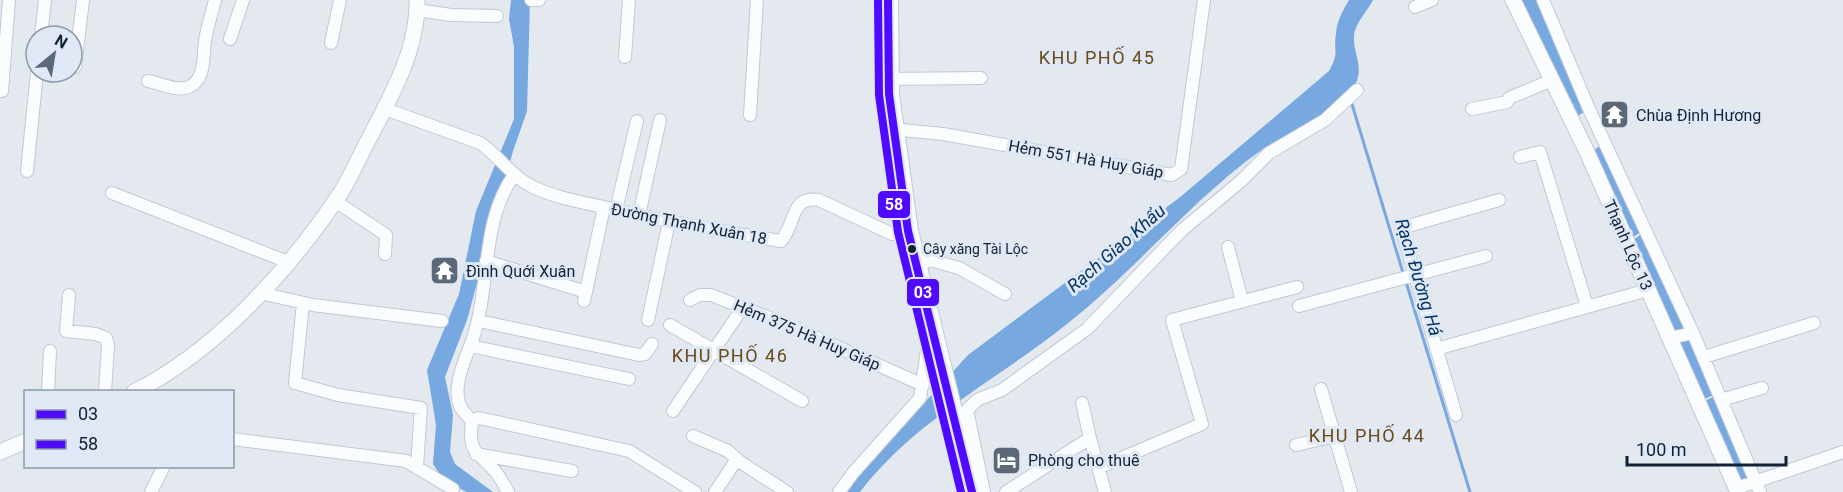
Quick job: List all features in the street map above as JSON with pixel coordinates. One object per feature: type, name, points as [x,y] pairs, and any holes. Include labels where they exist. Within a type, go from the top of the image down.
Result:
[{"type":"main road","points":[[888,0],[888,79],[892,129],[908,231],[972,492]]},
{"type":"street","points":[[2,91],[9,0]]},
{"type":"street","points":[[42,24],[45,0]]},
{"type":"street","points":[[80,24],[83,0]]},
{"type":"street","points":[[148,81],[174,88],[188,88],[193,84],[201,71],[205,58],[205,42],[215,0]]},
{"type":"street","points":[[230,39],[243,0]]},
{"type":"street","points":[[331,43],[340,0]]},
{"type":"street","points":[[531,0],[539,0]]},
{"type":"street","points":[[625,57],[629,0]]},
{"type":"street","points":[[750,115],[757,0]]},
{"type":"street","name":"Hẻm 551 Hà Huy Giáp","points":[[892,129],[975,139],[1172,175],[1181,169],[1204,0]]},
{"type":"street","points":[[1415,7],[1432,0]]},
{"type":"street","points":[[1507,0],[1514,12],[1520,15]]},
{"type":"street","name":"Thạnh Lộc 13","points":[[1513,0],[1627,243],[1737,490]]},
{"type":"street","points":[[1543,0],[1704,357],[1758,487]]},
{"type":"street","points":[[138,390],[167,374],[199,351],[260,293],[288,262],[335,201],[385,109],[412,42],[417,5],[451,15],[497,16]]},
{"type":"street","points":[[888,79],[981,78]]},
{"type":"street","points":[[1472,109],[1507,102],[1509,98],[1552,80]]},
{"type":"street","points":[[27,171],[36,84]]},
{"type":"street","points":[[984,492],[967,410],[971,404],[1002,390],[1087,329],[1181,231],[1241,181],[1269,153],[1324,120],[1357,90]]},
{"type":"street","name":"Đường Thạnh Xuân 18","points":[[385,109],[480,143],[512,173],[533,188],[669,222],[781,241],[786,236],[800,201],[806,198],[819,200],[892,234],[908,231]]},
{"type":"street","points":[[639,215],[660,120]]},
{"type":"street","points":[[486,261],[585,296],[637,121]]},
{"type":"street","points":[[1520,157],[1540,152],[1587,306]]},
{"type":"street","points":[[508,492],[495,471],[475,453],[470,434],[472,421],[460,407],[459,393],[460,373],[479,321],[486,261],[499,203],[512,173]]},
{"type":"street","points":[[112,193],[288,262]]},
{"type":"street","points":[[1456,415],[1436,349],[1406,278],[1401,228],[1499,200]]},
{"type":"street","points":[[335,201],[386,235],[385,254]]},
{"type":"street","points":[[648,320],[669,222]]},
{"type":"street","points":[[1627,243],[1645,230]]},
{"type":"street","points":[[1228,247],[1242,302]]},
{"type":"street","points":[[1299,306],[1486,256]]},
{"type":"street","points":[[916,266],[930,260],[959,268],[1005,294]]},
{"type":"street","points":[[1098,468],[1202,424],[1172,320],[1297,286]]},
{"type":"street","points":[[1436,349],[1648,290]]},
{"type":"street","points":[[260,293],[303,303],[442,321]]},
{"type":"street","points":[[69,295],[66,331],[96,334],[106,338],[108,345],[105,390]]},
{"type":"street","name":"Hẻm 375 Hà Huy Giáp","points":[[690,300],[711,295],[923,385]]},
{"type":"street","points":[[303,303],[295,383],[338,395],[421,408],[417,466]]},
{"type":"street","points":[[673,411],[743,307]]},
{"type":"street","points":[[479,321],[639,355],[645,354],[652,344]]},
{"type":"street","points":[[1704,357],[1814,323]]},
{"type":"street","points":[[670,325],[802,401]]},
{"type":"street","points":[[1670,338],[1693,333]]},
{"type":"street","points":[[839,492],[853,472],[920,398],[932,336]]},
{"type":"street","points":[[472,341],[475,347],[629,379]]},
{"type":"street","points":[[48,390],[50,351]]},
{"type":"street","points":[[1699,403],[1762,388]]},
{"type":"street","points":[[1321,389],[1351,492]]},
{"type":"street","points":[[1082,403],[1105,492]]},
{"type":"street","points":[[472,421],[479,418],[629,451],[696,492]]},
{"type":"street","points":[[693,436],[728,451],[740,462],[787,492]]},
{"type":"street","points":[[1296,445],[1335,436]]},
{"type":"street","points":[[1006,492],[1090,438]]},
{"type":"street","points":[[234,440],[406,461],[453,489]]},
{"type":"street","points":[[0,450],[24,442]]},
{"type":"street","points":[[1737,490],[1758,487],[1843,452]]},
{"type":"street","points":[[475,453],[572,471]]},
{"type":"street","points":[[715,492],[735,462],[740,462]]},
{"type":"street","points":[[151,492],[163,468]]},
{"type":"water","points":[[511,0],[530,0],[527,111],[513,151],[467,320],[445,377],[453,415],[450,452],[455,464],[493,492],[466,492],[442,478],[433,464],[436,425],[427,370],[459,294],[476,211],[514,119],[514,47],[509,19]]},
{"type":"water","name":"Rạch Giao Khẩu","points":[[1349,0],[1373,0],[1355,31],[1354,43],[1359,69],[1357,81],[1345,98],[1323,115],[1263,149],[1237,169],[1092,303],[1040,344],[931,422],[882,466],[860,492],[841,492],[898,426],[926,401],[968,355],[1179,198],[1329,71],[1335,55],[1338,24]]},
{"type":"water","points":[[1520,0],[1539,0],[1586,111],[1576,117]]},
{"type":"water","points":[[1602,145],[1642,231],[1632,238],[1592,151]]},
{"type":"water","points":[[1643,233],[1688,331],[1675,333],[1633,240]]},
{"type":"water","points":[[1692,338],[1714,395],[1704,399],[1678,340]]},
{"type":"water","points":[[1715,396],[1749,479],[1740,482],[1705,401]]},
{"type":"waterway","name":"Rạch Đường Há","points":[[1351,101],[1404,276]]},
{"type":"waterway","name":"Rạch Đường Há","points":[[1406,282],[1470,492]]},
{"type":"transit line","name":"58","points":[[878,0],[879,95],[898,232],[961,492]]},
{"type":"transit line","name":"03","points":[[888,0],[889,94],[908,231],[972,492]]},
{"type":"place","name":"Chùa Định Hương","points":[[1615,115]]},
{"type":"place","name":"Cây xăng Tài Lộc","points":[[912,249]]},
{"type":"place","name":"Đình Quới Xuân","points":[[445,271]]},
{"type":"place","name":"Phòng cho thuê","points":[[1007,460]]},
{"type":"district","name":"KHU PHỐ 45","points":[[1097,57]]},
{"type":"district","name":"KHU PHỐ 46","points":[[730,355]]},
{"type":"district","name":"KHU PHỐ 44","points":[[1367,435]]}]
